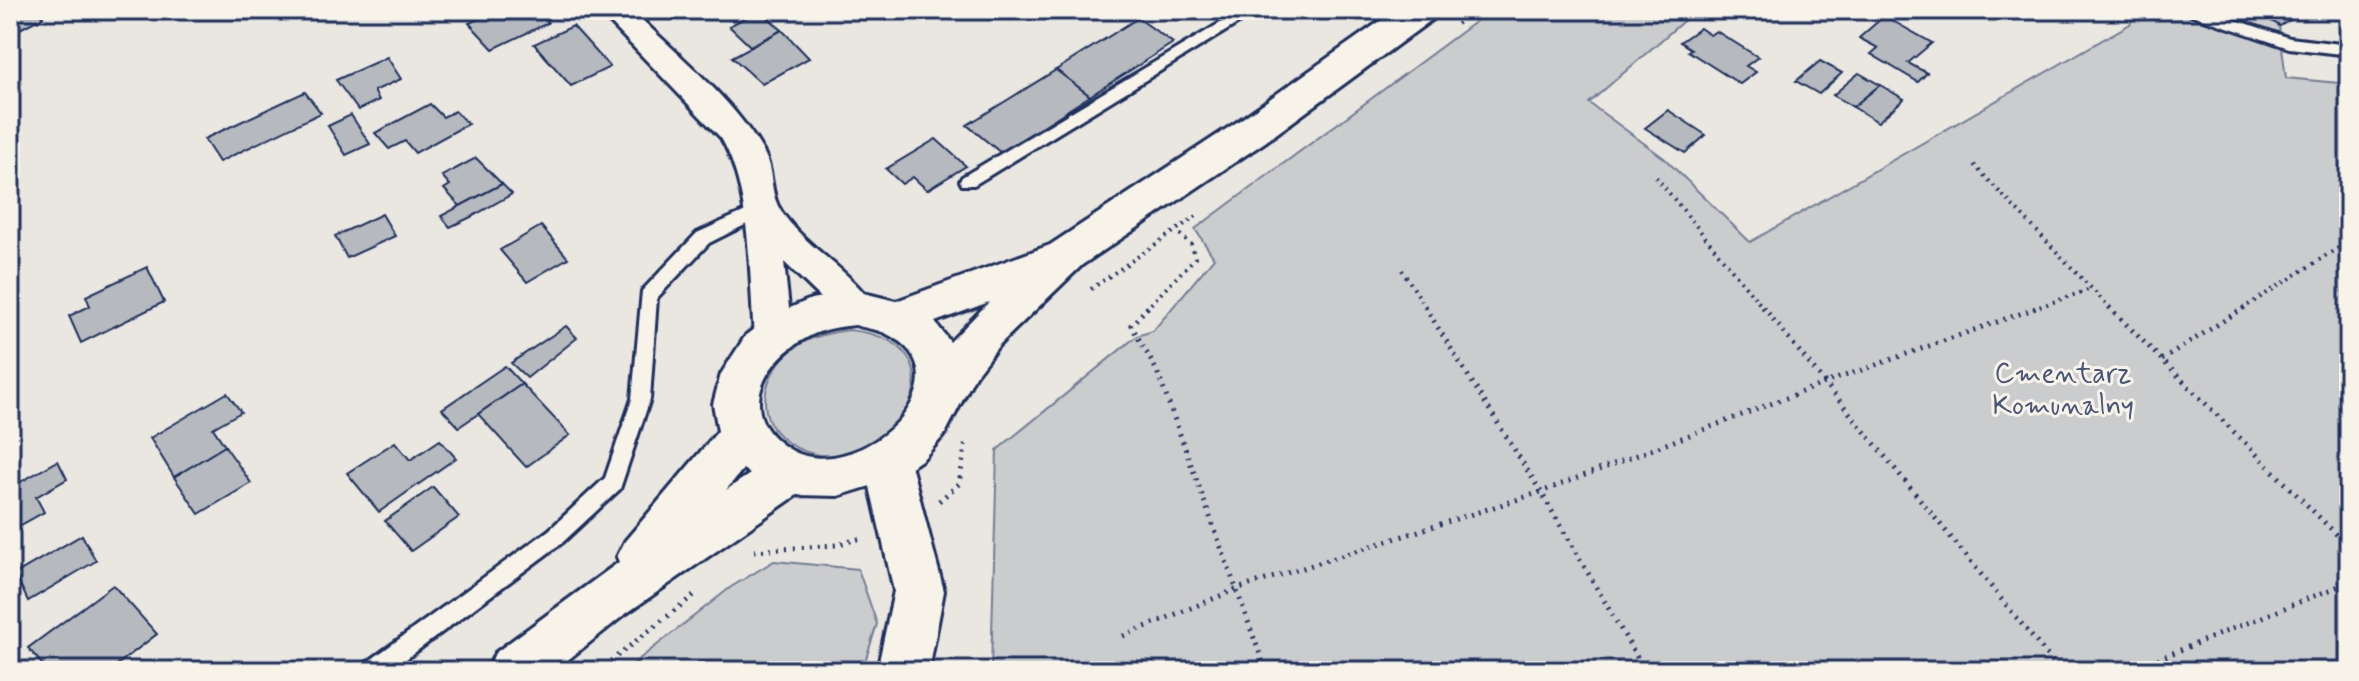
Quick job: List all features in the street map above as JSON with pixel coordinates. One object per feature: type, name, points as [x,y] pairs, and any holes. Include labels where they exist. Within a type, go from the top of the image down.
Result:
[{"type":"main road","points":[[941,393],[941,367],[931,345],[918,330],[900,318],[855,308],[820,313],[773,336],[759,349],[741,377],[736,407],[743,435],[763,459],[790,473],[823,477],[857,473],[887,461],[913,442],[931,418],[941,393],[959,363],[984,333],[1067,254],[1251,132],[1436,19]]},
{"type":"main road","points":[[900,318],[1067,254]]},
{"type":"main road","points":[[606,599],[743,435]]},
{"type":"main road","points":[[887,461],[919,591],[903,671]]},
{"type":"main road","points":[[513,671],[606,599],[790,473]]},
{"type":"street","points":[[614,10],[733,130],[750,158],[761,210],[773,336]]},
{"type":"street","points":[[761,210],[810,267],[855,308]]},
{"type":"lane","points":[[968,181],[1253,10]]},
{"type":"lane","points":[[2191,10],[2289,43],[2349,50]]},
{"type":"lane","points":[[373,671],[556,536],[613,483],[641,399],[648,296],[703,238],[761,210]]},
{"type":"path","points":[[1436,19],[1475,10]]},
{"type":"path","points":[[1974,165],[2091,289],[2349,547]]},
{"type":"path","points":[[1656,177],[2060,671]]},
{"type":"path","points":[[1081,297],[1201,213]]},
{"type":"path","points":[[1176,231],[1191,244],[1195,258],[1131,325],[1157,371],[1266,671]]},
{"type":"path","points":[[2162,360],[2349,241]]},
{"type":"path","points":[[1402,270],[1541,492],[1645,671]]},
{"type":"path","points":[[1123,636],[1237,589],[1541,492],[1825,383],[2091,289]]},
{"type":"path","points":[[934,506],[959,484],[967,435]]},
{"type":"path","points":[[746,553],[774,545],[823,548],[864,538]]},
{"type":"path","points":[[2128,671],[2349,582]]},
{"type":"path","points":[[598,671],[705,587]]},
{"type":"green space","name":"Cmentarz Komunalny","points":[[1491,10],[1696,10],[1589,103],[1664,158],[1750,242],[2130,24],[2138,10],[2303,10],[2279,25],[2286,78],[2349,84],[2349,671],[991,671],[997,450],[1137,336],[1153,331],[1214,258],[1195,229]]},
{"type":"green space","points":[[849,330],[890,342],[911,362],[914,388],[903,414],[882,437],[853,452],[820,455],[787,442],[775,431],[768,418],[766,390],[771,376],[789,352],[813,338]]},
{"type":"green space","points":[[774,561],[858,569],[877,624],[862,671],[624,671],[731,587]]},
{"type":"building","points":[[10,10],[35,10],[43,17],[10,34]]},
{"type":"building","points":[[498,10],[537,10],[548,23],[493,49],[469,23]]},
{"type":"building","points":[[760,10],[782,30],[750,46],[729,26]]},
{"type":"building","points":[[2254,10],[2306,10],[2280,26]]},
{"type":"building","points":[[1884,16],[1932,43],[1908,63],[1927,73],[1918,82],[1871,54],[1878,48],[1859,38]]},
{"type":"building","points":[[1138,18],[1173,43],[1090,96],[1056,70]]},
{"type":"building","points":[[573,26],[610,67],[571,86],[534,44]]},
{"type":"building","points":[[1700,28],[1710,35],[1716,31],[1758,57],[1746,66],[1756,72],[1740,84],[1688,51],[1691,49],[1680,42]]},
{"type":"building","points":[[782,30],[809,58],[762,84],[732,57]]},
{"type":"building","points":[[387,57],[401,79],[374,91],[379,100],[358,110],[336,80]]},
{"type":"building","points":[[1820,61],[1842,73],[1819,94],[1796,81]]},
{"type":"building","points":[[1056,70],[1090,96],[1001,153],[967,125]]},
{"type":"building","points":[[1859,73],[1880,85],[1853,107],[1833,95]]},
{"type":"building","points":[[1880,85],[1904,99],[1878,122],[1853,107]]},
{"type":"building","points":[[305,92],[321,113],[219,162],[204,139]]},
{"type":"building","points":[[430,104],[443,117],[455,111],[468,124],[415,153],[405,141],[389,149],[375,133]]},
{"type":"building","points":[[1668,110],[1706,135],[1685,153],[1645,128]]},
{"type":"building","points":[[351,115],[370,144],[346,155],[328,126]]},
{"type":"building","points":[[936,139],[966,166],[927,190],[913,177],[902,184],[886,169]]},
{"type":"building","points":[[476,158],[502,184],[460,206],[444,189],[450,185],[442,176]]},
{"type":"building","points":[[502,184],[512,194],[471,217],[450,227],[441,216]]},
{"type":"building","points":[[382,214],[395,236],[347,258],[335,236]]},
{"type":"building","points":[[541,226],[568,258],[527,282],[500,250]]},
{"type":"building","points":[[147,267],[164,302],[81,343],[69,316],[90,306],[86,296]]},
{"type":"building","points":[[566,326],[577,338],[527,378],[511,363]]},
{"type":"building","points":[[505,366],[522,384],[459,427],[442,409]]},
{"type":"building","points":[[522,384],[570,435],[526,467],[478,414]]},
{"type":"building","points":[[227,393],[241,412],[213,428],[225,446],[174,477],[150,438]]},
{"type":"building","points":[[440,440],[456,458],[379,512],[347,473],[395,442],[410,460]]},
{"type":"building","points":[[225,446],[251,483],[199,514],[174,477]]},
{"type":"building","points":[[58,461],[67,479],[36,497],[44,512],[10,531],[10,488]]},
{"type":"building","points":[[433,487],[459,517],[411,551],[385,521]]},
{"type":"building","points":[[82,535],[96,561],[28,601],[15,574]]},
{"type":"building","points":[[113,585],[157,634],[109,671],[48,671],[28,648]]}]
